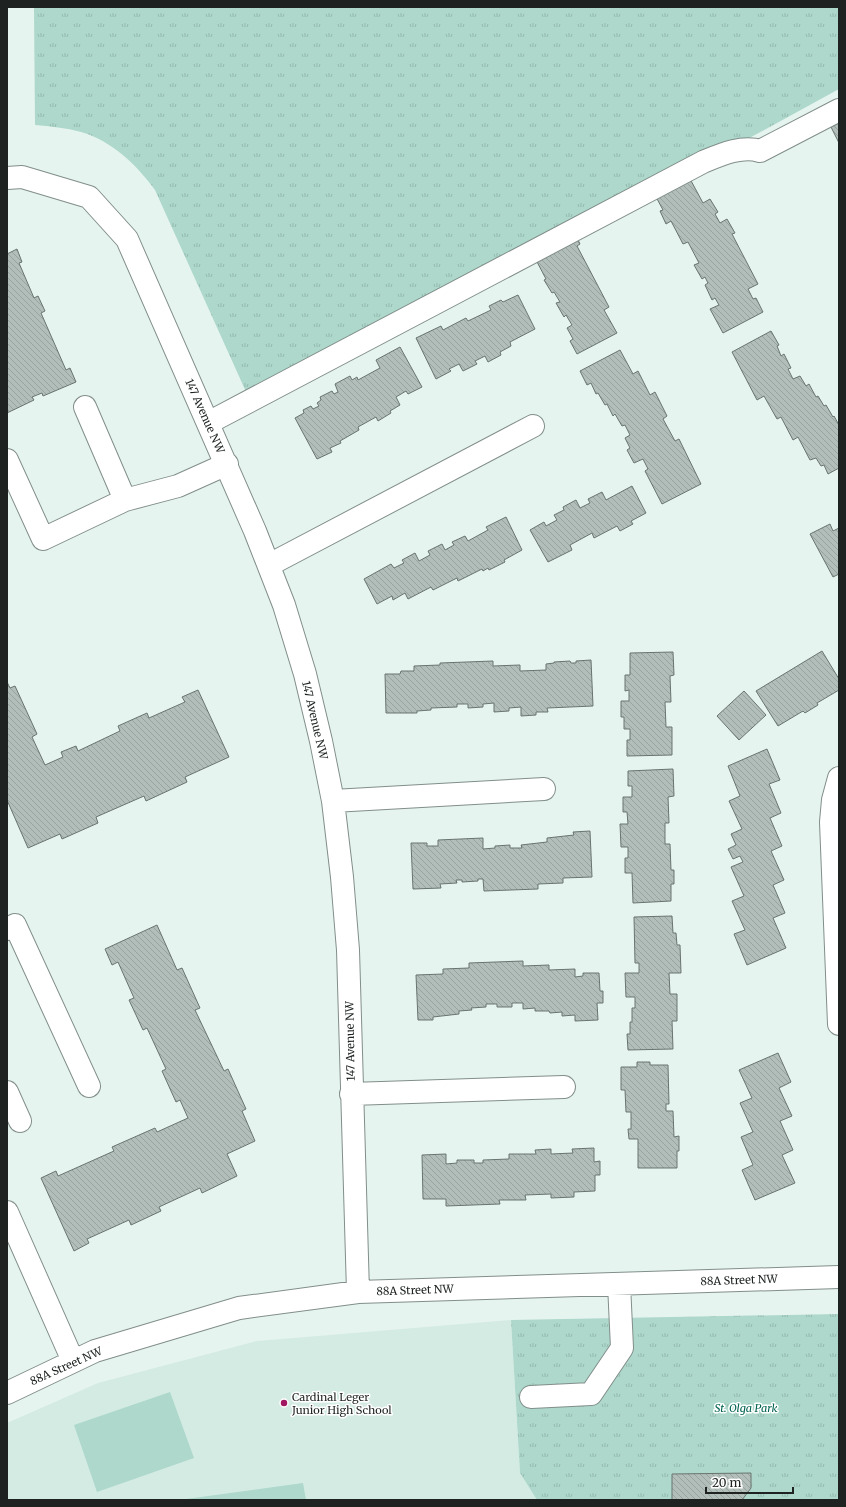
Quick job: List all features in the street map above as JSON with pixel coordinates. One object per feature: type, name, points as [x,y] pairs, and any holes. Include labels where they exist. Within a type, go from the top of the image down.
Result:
[{"type":"street","points":[[208,423],[703,162],[737,151],[753,149],[760,151],[839,110]]},
{"type":"street","name":"147 Avenue NW","points":[[7,178],[22,178],[89,197],[127,239],[226,464],[269,565],[284,605],[305,674],[321,741],[333,801],[342,877],[348,950],[358,1292]]},
{"type":"street","points":[[85,407],[126,500]]},
{"type":"street","points":[[269,565],[533,426]]},
{"type":"street","points":[[7,460],[43,539],[126,500],[178,486],[226,464]]},
{"type":"street","points":[[838,780],[833,800],[831,822],[839,1024]]},
{"type":"street","points":[[333,801],[544,789]]},
{"type":"street","points":[[7,929],[15,925],[89,1086]]},
{"type":"street","points":[[352,1094],[564,1087]]},
{"type":"street","points":[[7,1092],[20,1121]]},
{"type":"street","points":[[7,1212],[73,1361]]},
{"type":"street","name":"88A Street NW","points":[[7,1392],[95,1351],[239,1308],[358,1292],[839,1277]]},
{"type":"street","points":[[531,1397],[592,1394],[622,1348],[619,1284]]},
{"type":"shaded area","name":"Cardinal Leger Junior High School","points":[[511,1320],[520,1473],[537,1500],[7,1500],[7,1423],[98,1383],[257,1341]]},
{"type":"green space","points":[[34,7],[839,7],[839,89],[512,268],[247,394],[155,190],[148,181],[123,155],[103,141],[81,132],[58,127],[35,125]]},
{"type":"green space","name":"St. Olga Park","points":[[839,1314],[839,1500],[537,1500],[520,1473],[511,1320]]},
{"type":"green space","points":[[170,1392],[194,1458],[97,1492],[74,1425]]},
{"type":"green space","points":[[303,1483],[306,1500],[179,1500]]},
{"type":"building","points":[[839,123],[839,143],[831,127]]},
{"type":"building","points":[[689,177],[703,203],[710,199],[718,212],[715,214],[720,223],[727,219],[735,233],[732,234],[758,284],[748,289],[753,299],[756,298],[763,312],[723,333],[710,309],[719,305],[715,298],[712,300],[705,285],[708,283],[705,277],[702,279],[694,265],[699,263],[688,242],[683,244],[671,221],[666,224],[660,211],[663,210],[655,195]]},
{"type":"building","points":[[577,238],[580,244],[577,246],[609,307],[604,310],[617,333],[577,354],[570,341],[573,339],[567,328],[572,325],[566,315],[564,317],[556,303],[560,302],[544,280],[546,279],[536,260]]},
{"type":"building","points":[[17,249],[22,262],[19,263],[34,298],[38,296],[45,311],[41,313],[66,370],[70,368],[76,382],[43,396],[42,393],[32,397],[34,400],[7,413],[7,254]]},
{"type":"building","points":[[518,295],[535,329],[510,342],[511,346],[500,352],[501,355],[488,362],[485,356],[475,361],[477,364],[463,371],[459,364],[449,369],[451,371],[436,379],[416,338],[441,326],[443,330],[466,318],[468,321],[491,310],[489,306],[501,300],[503,302]]},
{"type":"building","points":[[771,331],[779,345],[777,346],[781,356],[784,354],[791,368],[788,369],[793,379],[800,376],[806,386],[809,384],[816,397],[818,396],[824,406],[826,405],[839,425],[839,468],[828,474],[824,465],[821,466],[816,458],[810,460],[798,437],[793,440],[781,417],[777,419],[764,396],[757,400],[732,352]]},
{"type":"building","points":[[400,347],[422,387],[408,394],[406,391],[396,397],[400,405],[390,411],[391,413],[378,421],[376,417],[358,427],[359,430],[340,441],[341,443],[330,448],[332,452],[317,459],[295,418],[304,413],[303,410],[311,406],[313,409],[319,406],[317,403],[321,400],[320,397],[332,391],[334,394],[338,392],[335,384],[350,376],[352,380],[357,377],[358,380],[380,368],[376,360]]},
{"type":"building","points":[[620,350],[633,374],[638,371],[650,395],[655,392],[667,416],[663,419],[675,441],[679,439],[701,484],[662,504],[645,471],[648,469],[643,459],[634,463],[627,450],[630,448],[625,438],[630,435],[625,425],[622,426],[615,414],[613,416],[607,404],[605,405],[598,393],[596,394],[591,383],[587,385],[580,371]]},
{"type":"building","points":[[632,486],[646,513],[631,521],[633,524],[620,531],[617,526],[594,538],[592,533],[570,545],[572,550],[548,562],[530,530],[544,522],[546,526],[557,520],[554,515],[564,510],[563,507],[576,500],[580,508],[590,503],[588,499],[602,492],[606,500]]},
{"type":"building","points":[[506,517],[522,550],[504,560],[505,562],[489,570],[488,568],[483,571],[482,569],[458,581],[457,578],[433,590],[431,587],[408,599],[405,593],[393,600],[392,596],[377,604],[364,579],[391,564],[394,568],[404,563],[402,560],[415,553],[419,561],[430,555],[428,551],[442,544],[445,550],[454,545],[452,542],[465,536],[468,541],[488,530],[486,527]]},
{"type":"building","points":[[830,524],[833,531],[839,528],[839,574],[833,577],[810,534]]},
{"type":"building","points":[[822,651],[839,679],[839,690],[817,703],[818,705],[805,713],[803,711],[778,726],[756,691]]},
{"type":"building","points":[[673,652],[674,675],[670,676],[671,702],[665,702],[666,727],[672,727],[672,755],[627,756],[627,740],[630,740],[630,729],[624,729],[624,717],[621,717],[621,701],[629,701],[629,690],[625,691],[625,675],[630,675],[630,653]]},
{"type":"building","points":[[591,660],[593,706],[547,708],[548,712],[536,712],[536,715],[521,716],[521,707],[509,708],[509,711],[494,712],[494,703],[483,704],[483,707],[468,708],[468,704],[457,704],[457,707],[431,708],[431,710],[417,711],[417,713],[386,713],[385,674],[400,674],[401,671],[414,671],[414,666],[440,665],[440,663],[493,661],[493,666],[520,665],[520,671],[546,670],[546,664],[554,662],[570,661],[571,663],[576,663],[576,661]]},
{"type":"building","points":[[7,682],[10,688],[15,686],[37,734],[32,737],[45,765],[63,757],[61,752],[76,746],[78,751],[120,731],[118,726],[147,713],[149,718],[185,702],[182,697],[198,690],[229,757],[185,777],[187,782],[146,801],[144,796],[96,817],[98,823],[62,839],[60,834],[28,848],[7,800]]},
{"type":"building","points":[[744,691],[766,715],[739,740],[717,716]]},
{"type":"building","points":[[767,749],[780,780],[769,784],[781,813],[770,818],[782,846],[771,851],[784,880],[773,885],[785,913],[773,918],[786,948],[747,965],[734,934],[745,930],[732,901],[744,896],[731,867],[743,862],[740,856],[733,859],[728,849],[736,845],[731,834],[742,829],[729,801],[740,796],[728,766]]},
{"type":"building","points":[[673,769],[674,796],[668,797],[669,823],[665,823],[665,844],[670,844],[671,870],[674,870],[674,884],[671,884],[671,901],[633,903],[632,873],[625,873],[625,858],[628,858],[628,847],[621,847],[620,824],[628,824],[627,812],[623,812],[623,797],[632,797],[632,786],[628,786],[628,771]]},
{"type":"building","points":[[590,831],[592,877],[563,878],[563,883],[538,884],[538,889],[484,891],[483,879],[478,879],[478,881],[462,882],[462,880],[456,880],[457,883],[440,884],[441,888],[413,889],[411,843],[427,843],[427,846],[438,846],[438,840],[483,838],[483,849],[495,848],[495,846],[510,845],[510,848],[522,848],[521,845],[547,842],[547,838],[574,835],[573,832]]},
{"type":"building","points":[[672,916],[673,933],[676,933],[677,945],[680,945],[681,973],[669,973],[670,994],[677,994],[677,1021],[672,1021],[673,1049],[628,1050],[627,1034],[630,1034],[630,1022],[632,1022],[632,1008],[635,1008],[635,997],[626,997],[625,973],[639,973],[639,963],[635,963],[634,917]]},
{"type":"building","points":[[157,925],[177,970],[182,968],[200,1008],[195,1010],[224,1071],[228,1069],[246,1109],[242,1111],[255,1141],[227,1154],[237,1176],[202,1193],[200,1188],[159,1207],[161,1211],[131,1225],[129,1220],[87,1239],[89,1243],[74,1251],[41,1178],[56,1171],[58,1176],[114,1151],[112,1147],[155,1128],[157,1132],[188,1118],[180,1100],[176,1102],[162,1071],[166,1069],[147,1028],[143,1030],[129,1000],[134,998],[118,962],[112,965],[105,949]]},
{"type":"building","points":[[523,961],[523,966],[549,965],[549,970],[575,969],[575,977],[583,976],[583,973],[599,973],[600,991],[603,991],[603,1003],[597,1003],[598,1020],[575,1021],[575,1015],[562,1016],[562,1012],[550,1013],[549,1011],[535,1011],[535,1008],[523,1009],[523,1003],[512,1003],[512,1007],[497,1007],[497,1004],[486,1004],[486,1007],[471,1008],[472,1010],[459,1011],[459,1014],[433,1017],[433,1020],[418,1020],[416,975],[443,974],[443,969],[469,968],[469,963]]},
{"type":"building","points":[[778,1053],[791,1082],[779,1088],[792,1116],[780,1121],[793,1150],[782,1155],[795,1183],[755,1200],[742,1170],[753,1165],[741,1137],[753,1132],[740,1103],[752,1098],[739,1070]]},
{"type":"building","points":[[637,1062],[650,1062],[650,1065],[668,1065],[669,1104],[666,1104],[666,1111],[673,1111],[674,1137],[679,1136],[677,1168],[638,1168],[638,1139],[629,1139],[628,1129],[631,1129],[631,1112],[626,1112],[625,1090],[621,1090],[621,1067],[637,1067]]},
{"type":"building","points":[[594,1148],[594,1162],[600,1161],[600,1175],[595,1175],[595,1191],[574,1192],[574,1197],[551,1198],[551,1194],[525,1195],[526,1200],[499,1200],[500,1204],[446,1206],[446,1199],[423,1199],[422,1155],[446,1154],[446,1164],[457,1163],[457,1160],[474,1160],[474,1163],[483,1163],[483,1160],[509,1159],[509,1154],[536,1154],[535,1150],[551,1149],[551,1154],[573,1153],[572,1149]]},
{"type":"building","points":[[751,1473],[751,1488],[742,1500],[672,1500],[672,1474]]},
{"type":"place","name":"Cardinal Leger Junior High School","points":[[284,1403]]}]
